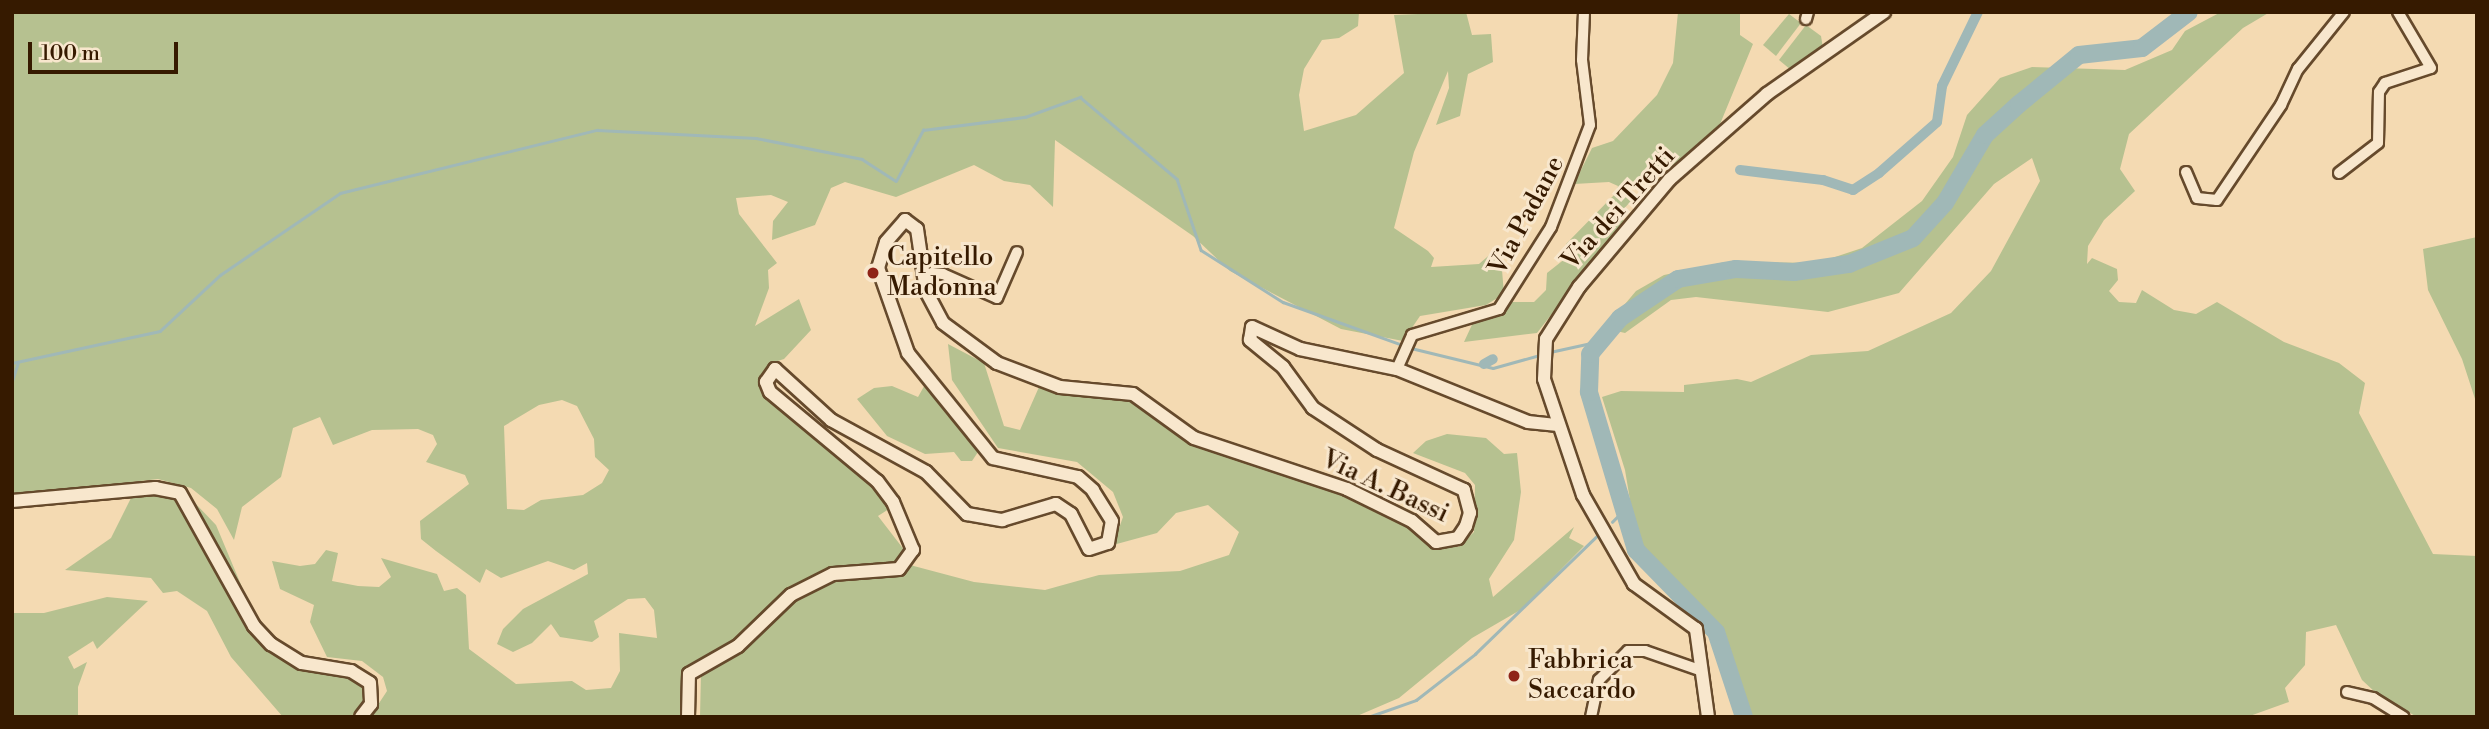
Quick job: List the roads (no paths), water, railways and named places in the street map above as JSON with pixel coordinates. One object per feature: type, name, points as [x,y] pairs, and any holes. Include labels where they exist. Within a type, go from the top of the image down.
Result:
[{"type":"street","name":"Via Padane","points":[[1400,363],[1412,335],[1499,309],[1551,227],[1590,125],[1582,60],[1584,12]]},
{"type":"street","name":"Via dei Tretti","points":[[1708,717],[1696,629],[1634,584],[1591,511],[1558,425],[1542,368],[1546,339],[1579,287],[1670,179],[1767,94],[1884,12]]},
{"type":"street","points":[[2186,172],[2197,198],[2217,200],[2281,105],[2298,69],[2344,12]]},
{"type":"street","points":[[2339,173],[2378,142],[2379,92],[2385,83],[2431,68],[2398,12]]},
{"type":"street","name":"Via A. Bassi","points":[[688,717],[689,674],[738,646],[772,609],[833,574],[899,569],[913,550],[894,502],[877,481],[770,392],[766,382],[775,369],[831,420],[926,472],[967,514],[1002,520],[1056,504],[1071,514],[1089,549],[1108,543],[1112,521],[1093,490],[1078,477],[993,458],[908,353],[878,268],[886,242],[905,220],[918,229],[926,291],[943,323],[1017,374],[1060,387],[1133,394],[1194,438],[1347,489],[1412,521],[1436,542],[1458,538],[1470,513],[1464,490],[1377,450],[1313,408],[1249,332],[1257,326],[1300,349],[1400,363],[1528,422],[1558,425]]},
{"type":"street","points":[[926,291],[932,273],[997,298],[1017,252]]},
{"type":"street","points":[[12,501],[155,488],[180,493],[254,626],[271,643],[302,663],[351,671],[370,683],[371,704],[361,717]]},
{"type":"street","points":[[1591,717],[1598,680],[1628,652],[1645,651],[1702,671]]},
{"type":"street","points":[[2344,696],[2367,696],[2403,717]]},
{"type":"waterway","points":[[1740,170],[1823,180],[1853,190],[1879,173],[1937,122],[1942,86],[1978,12]]},
{"type":"waterway","points":[[1744,717],[1716,632],[1636,550],[1589,392],[1590,354],[1620,318],[1678,279],[1736,269],[1794,272],[1849,264],[1913,238],[1945,203],[1985,135],[2019,104],[2079,55],[2142,48],[2189,12]]},
{"type":"waterway","points":[[12,363],[160,331],[220,275],[340,193],[597,130],[756,138],[862,159],[896,181],[923,130],[1025,117],[1080,97],[1177,179],[1201,250],[1283,302],[1405,346]]},
{"type":"waterway","points":[[1550,352],[1600,341]]},
{"type":"waterway","points":[[1411,348],[1493,368],[1540,355]]},
{"type":"waterway","points":[[1484,364],[1493,359]]},
{"type":"waterway","points":[[12,381],[18,363]]},
{"type":"waterway","points":[[1612,522],[1624,510]]},
{"type":"waterway","points":[[1368,717],[1416,700],[1475,654],[1598,535]]},
{"type":"place","name":"Capitello Madonna","points":[[873,273]]},
{"type":"place","name":"Fabbrica Saccardo","points":[[1514,676]]}]
